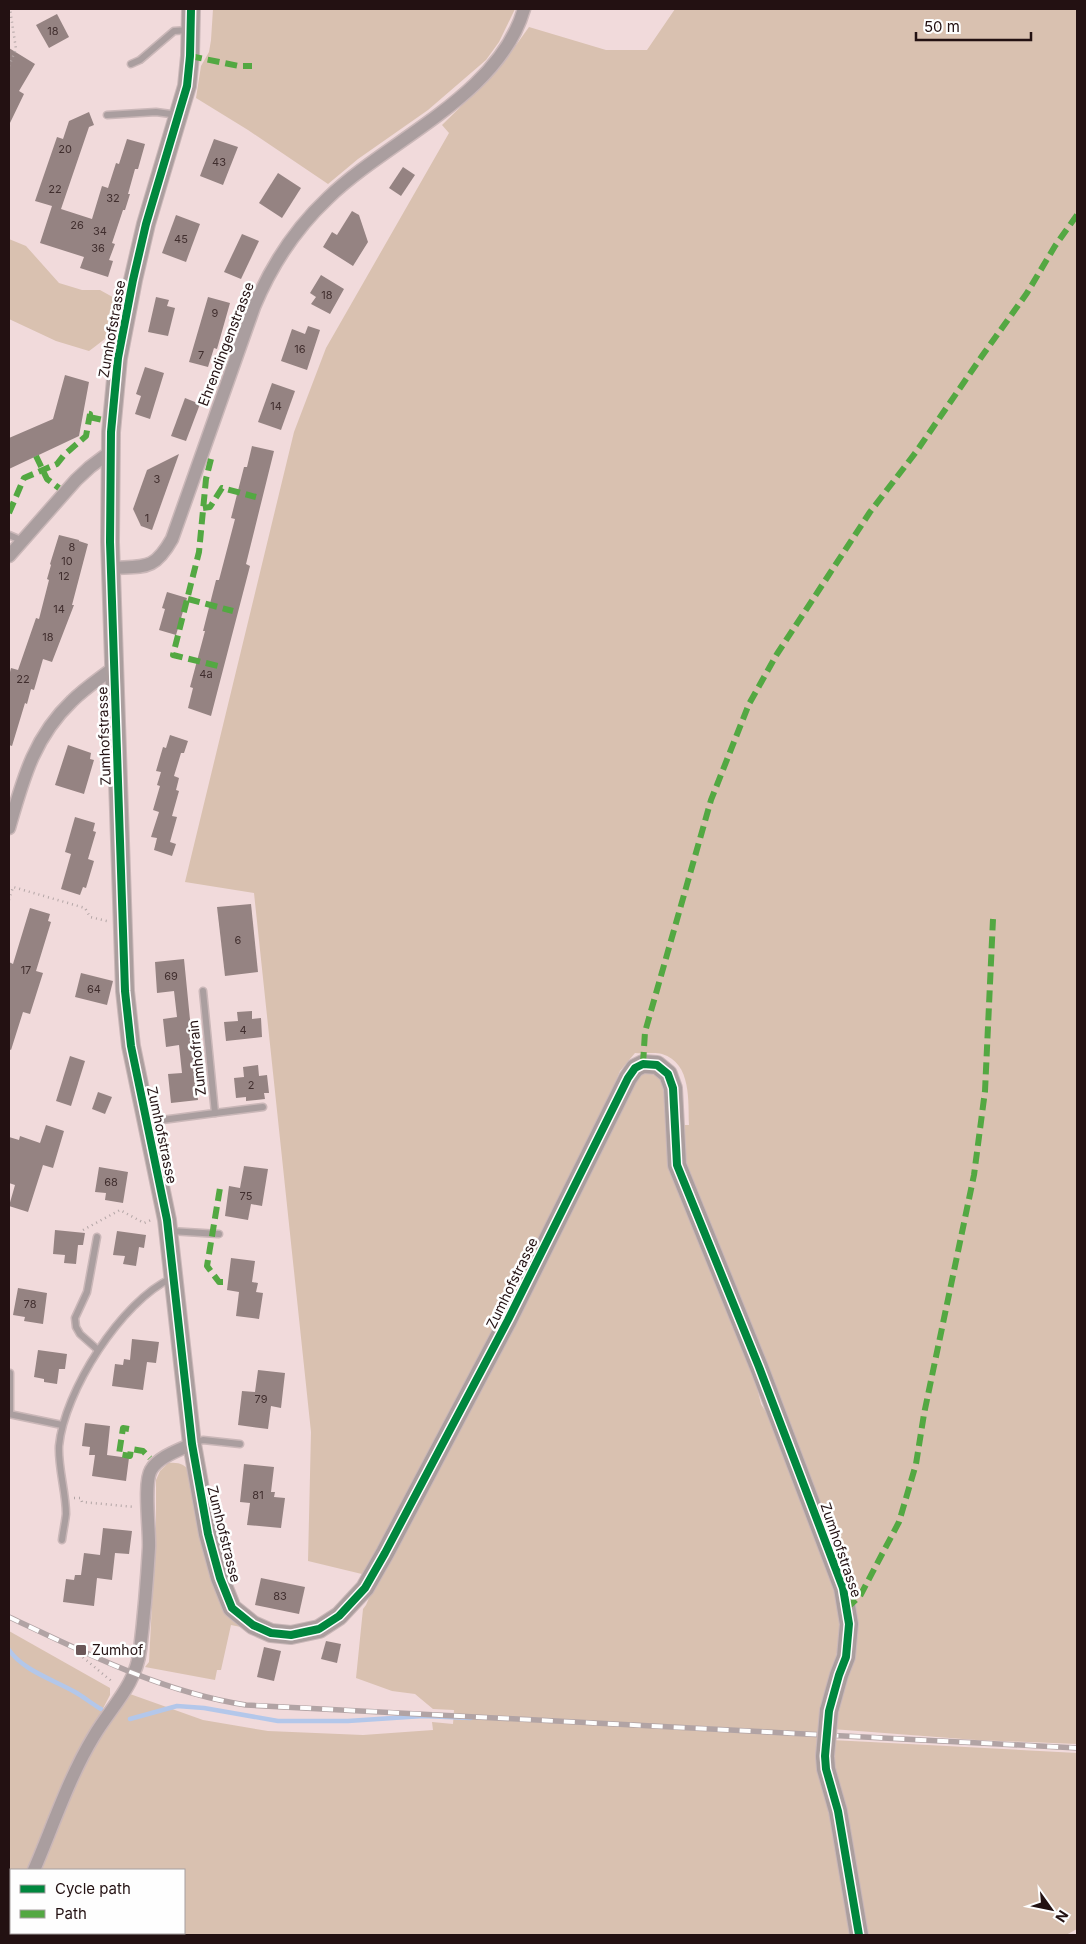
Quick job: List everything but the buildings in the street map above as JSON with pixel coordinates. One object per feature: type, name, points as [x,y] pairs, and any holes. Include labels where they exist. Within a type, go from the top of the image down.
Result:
[{"type":"street","name":"Zumhofstrasse","points":[[191,9],[188,86],[146,224],[128,305],[114,390],[110,452],[111,568],[125,991],[131,1046],[168,1231],[192,1444],[208,1534],[220,1578],[232,1608],[253,1625],[271,1633],[291,1635],[318,1629],[339,1616],[365,1588],[508,1320],[628,1078],[635,1068],[643,1064],[657,1065],[668,1074],[673,1088],[677,1165],[759,1367],[844,1588],[848,1624],[846,1657],[829,1711],[824,1756],[838,1811],[859,1935]]},
{"type":"street","name":"Ehrendingenstrasse","points":[[111,568],[152,564],[162,556],[172,539],[254,307],[271,272],[291,240],[307,219],[328,197],[377,158],[424,126],[473,86],[494,65],[509,43],[524,9]]},
{"type":"street","points":[[9,556],[76,480],[110,452]]},
{"type":"street","points":[[9,828],[24,777],[41,739],[54,720],[73,699],[108,672],[114,670]]},
{"type":"street","points":[[34,1869],[76,1772],[94,1736],[130,1685],[136,1670],[140,1651],[149,1547],[148,1484],[150,1470],[157,1462],[192,1444]]},
{"type":"lane","points":[[131,64],[140,60],[174,32],[191,30]]},
{"type":"lane","points":[[107,115],[156,112],[179,115]]},
{"type":"lane","points":[[9,535],[23,541]]},
{"type":"lane","name":"Zumhofrain","points":[[146,1122],[216,1113],[203,991]]},
{"type":"lane","points":[[216,1113],[263,1107]]},
{"type":"lane","points":[[168,1231],[219,1234]]},
{"type":"lane","points":[[97,1237],[87,1292],[76,1318],[76,1327],[80,1334],[98,1350]]},
{"type":"lane","points":[[62,1540],[66,1514],[59,1448],[62,1425],[74,1396],[98,1350],[126,1312],[173,1277]]},
{"type":"lane","points":[[10,1374],[10,1414],[62,1425]]},
{"type":"lane","points":[[192,1444],[203,1440],[240,1444]]},
{"type":"path","points":[[9,66],[16,50],[10,9]]},
{"type":"path","points":[[9,900],[13,887],[84,908],[90,917],[105,921],[114,920]]},
{"type":"path","points":[[83,1230],[120,1210],[144,1223],[154,1218]]},
{"type":"path","points":[[73,1498],[81,1498],[82,1502],[142,1508]]},
{"type":"path","points":[[80,1654],[110,1680],[113,1686]]},
{"type":"shaded area","points":[[213,9],[515,9],[499,42],[486,60],[428,110],[358,159],[328,184],[248,130],[196,98],[201,66],[209,52]]},
{"type":"shaded area","points":[[675,9],[1077,9],[1077,1744],[976,1740],[832,1729],[850,1621],[683,1163],[679,1125],[689,1125],[686,1084],[679,1066],[672,1059],[662,1054],[635,1053],[620,1071],[591,1140],[366,1575],[308,1561],[311,1432],[254,893],[185,882],[294,432],[326,348],[449,133],[442,125],[498,70],[529,27],[606,50],[647,50]]},
{"type":"shaded area","points":[[9,239],[26,246],[59,283],[82,290],[100,290],[118,300],[117,318],[109,335],[89,351],[56,341],[9,319]]},
{"type":"shaded area","points":[[641,1069],[658,1073],[666,1084],[671,1163],[755,1380],[761,1404],[777,1430],[831,1567],[840,1617],[840,1638],[832,1676],[827,1789],[854,1935],[11,1935],[185,1934],[185,1869],[36,1869],[87,1756],[130,1694],[203,1720],[268,1731],[363,1735],[433,1730],[432,1722],[453,1724],[454,1710],[433,1709],[415,1694],[392,1691],[356,1678],[363,1609]]},
{"type":"shaded area","points":[[168,1463],[181,1464],[191,1473],[241,1623],[241,1627],[231,1625],[221,1670],[217,1670],[215,1680],[145,1667],[149,1662],[156,1527],[156,1480],[160,1471]]},
{"type":"shaded area","points":[[9,1631],[110,1688],[110,1695],[80,1753],[28,1869],[10,1869],[9,1919]]},
{"type":"shaded area","points":[[832,1740],[1077,1753],[1077,1929],[1066,1935],[865,1935],[835,1783]]},
{"type":"waterway","points":[[9,1650],[22,1664],[75,1692],[101,1709]]},
{"type":"waterway","points":[[130,1719],[177,1706],[204,1708],[278,1721],[348,1721],[423,1716],[471,1718]]},
{"type":"railway","points":[[9,1617],[124,1670],[184,1691],[246,1705],[1077,1748]]},
{"type":"marked path","points":[[190,56],[239,66],[252,66]]},
{"type":"marked path","points":[[643,1064],[645,1032],[711,800],[749,704],[777,654],[870,512],[916,452],[1027,293],[1055,246],[1077,215]]},
{"type":"marked path","points":[[9,513],[24,478],[57,464],[64,455],[86,436],[90,414],[83,413]]},
{"type":"marked path","points":[[89,417],[103,420]]},
{"type":"marked path","points":[[36,456],[47,479],[59,488]]},
{"type":"marked path","points":[[211,459],[206,479],[199,552],[173,655],[218,666]]},
{"type":"marked path","points":[[203,508],[210,507],[222,488],[256,497]]},
{"type":"marked path","points":[[188,599],[233,611]]},
{"type":"marked path","points":[[847,1608],[860,1596],[899,1522],[916,1464],[924,1414],[974,1175],[985,1091],[993,919]]},
{"type":"marked path","points":[[223,1282],[219,1282],[207,1266],[220,1188],[224,1188]]},
{"type":"marked path","points":[[129,1429],[123,1428],[119,1454],[130,1456],[131,1449],[143,1451],[150,1458]]},
{"type":"cycle path","points":[[191,9],[187,86],[146,224],[118,358],[111,432],[110,542],[125,991],[131,1046],[167,1220],[192,1444],[208,1534],[220,1578],[232,1608],[253,1625],[271,1633],[291,1635],[319,1629],[339,1616],[365,1588],[508,1320],[628,1078],[635,1068],[643,1064],[657,1065],[668,1074],[673,1088],[677,1165],[759,1367],[843,1588],[849,1624],[846,1657],[829,1711],[825,1756],[826,1769],[838,1811],[859,1935]]},
{"type":"place","name":"Zumhof","points":[[81,1650]]}]
